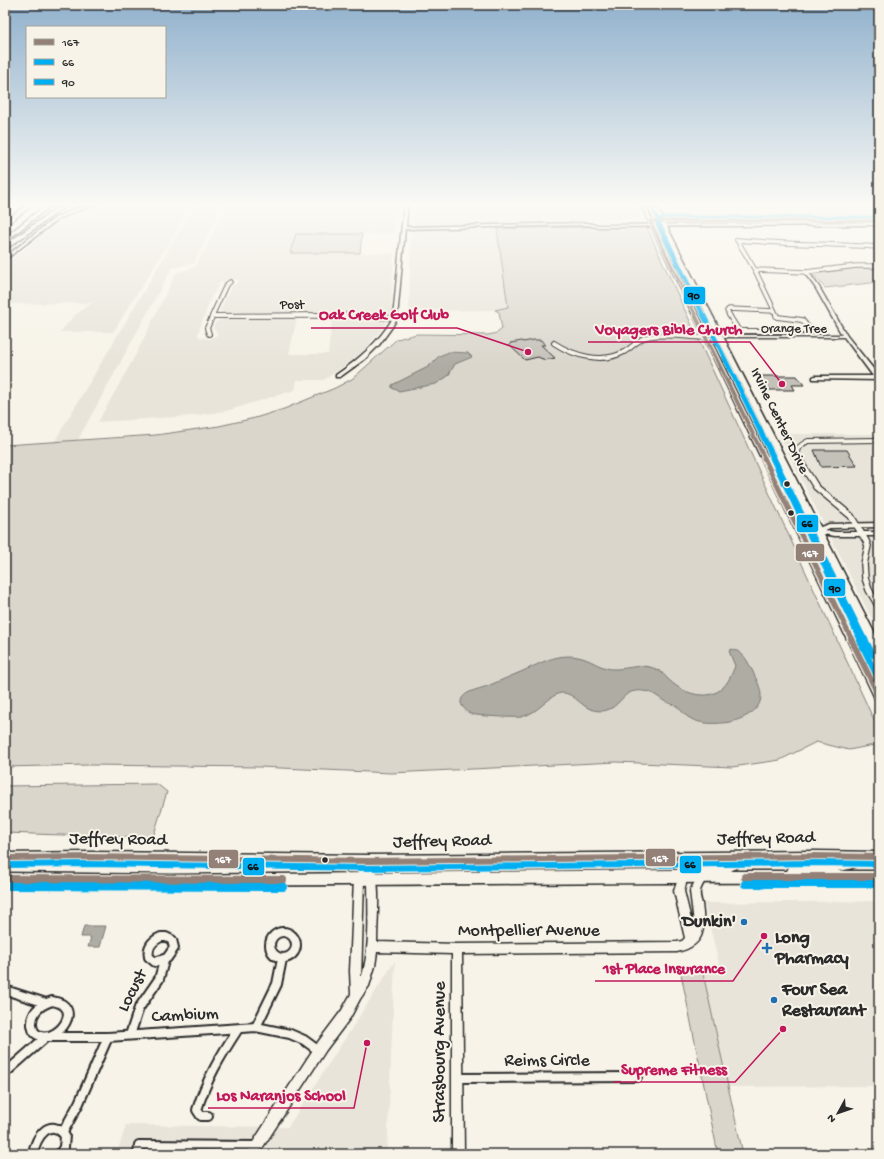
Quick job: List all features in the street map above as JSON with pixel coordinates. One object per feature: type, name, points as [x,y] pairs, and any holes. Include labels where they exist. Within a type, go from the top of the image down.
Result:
[{"type":"main road","name":"Irvine Center Drive","points":[[667,257],[879,696]]},
{"type":"main road","name":"Irvine Center Drive","points":[[680,257],[879,652]]},
{"type":"main road","name":"Jeffrey Road","points":[[5,858],[90,857],[368,861],[816,856],[875,857]]},
{"type":"main road","points":[[683,876],[683,870],[687,867],[728,866],[744,857]]},
{"type":"main road","points":[[795,877],[792,871],[794,868],[847,865],[875,857]]},
{"type":"main road","points":[[5,879],[180,880],[683,876],[879,877]]},
{"type":"street","points":[[338,376],[355,364],[381,341],[389,330],[395,318],[401,257]]},
{"type":"street","points":[[747,257],[778,317],[802,320],[810,331],[739,331],[727,311],[729,309],[774,311]]},
{"type":"street","points":[[755,270],[806,272],[856,266],[879,266]]},
{"type":"street","points":[[806,272],[846,338],[878,378]]},
{"type":"street","points":[[210,334],[207,328],[226,285],[230,282]]},
{"type":"street","name":"Post","points":[[213,316],[338,315],[395,318]]},
{"type":"street","points":[[554,343],[571,352],[589,357],[602,357],[625,352],[632,345],[646,337],[706,338]]},
{"type":"street","name":"Orange Tree","points":[[706,338],[732,340],[846,338]]},
{"type":"street","points":[[815,378],[878,378]]},
{"type":"street","points":[[879,440],[808,441],[798,447],[796,451],[798,460],[816,487],[851,516],[862,534],[868,546],[864,564],[865,578],[869,590],[879,607]]},
{"type":"street","points":[[817,531],[829,526],[879,525]]},
{"type":"street","points":[[800,531],[817,531],[835,534],[879,534]]},
{"type":"street","points":[[356,995],[355,971],[359,879],[368,861]]},
{"type":"street","points":[[138,1154],[139,1145],[254,1150],[319,1051],[346,1014],[365,982],[370,966],[372,947],[373,879],[368,861]]},
{"type":"street","points":[[683,876],[679,891],[688,943]]},
{"type":"street","points":[[688,943],[697,935],[699,923],[695,890],[702,876]]},
{"type":"street","name":"Montpellier Avenue","points":[[372,947],[457,949],[676,947],[688,943]]},
{"type":"street","name":"Strasbourg Avenue","points":[[457,949],[458,1154]]},
{"type":"street","points":[[256,1027],[277,984],[282,959]]},
{"type":"street","name":"Locust","points":[[130,1035],[139,1008],[159,979],[164,961]]},
{"type":"street","points":[[5,990],[46,1003]]},
{"type":"street","points":[[5,1073],[46,1037],[58,1032],[66,1022],[68,1016],[66,1006],[63,1002],[52,1001],[46,1003],[35,1012],[31,1025],[36,1034],[46,1037]]},
{"type":"street","name":"Cambium","points":[[46,1037],[108,1037],[256,1027],[276,1029],[297,1036],[319,1051]]},
{"type":"street","points":[[208,1116],[201,1116],[197,1110],[204,1088],[218,1060],[238,1029]]},
{"type":"street","points":[[60,1154],[65,1141],[63,1132],[79,1103],[108,1037]]},
{"type":"street","name":"Reims Circle","points":[[457,1078],[637,1077]]},
{"type":"street","points":[[33,1154],[35,1142],[44,1132],[54,1128],[63,1132]]},
{"type":"shaded area","points":[[15,257],[160,257],[113,332],[60,332],[76,314],[92,303],[5,304],[5,265]]},
{"type":"shaded area","points":[[164,257],[197,257],[194,263],[172,268],[5,573],[5,525]]},
{"type":"shaded area","points":[[200,257],[394,257],[391,313],[383,315],[333,313],[225,314],[220,310],[231,287],[240,281],[229,279],[220,283],[211,298],[198,333],[201,338],[209,339],[218,335],[213,328],[214,325],[216,322],[225,318],[297,318],[289,354],[328,354],[332,319],[329,318],[379,320],[386,322],[360,355],[324,380],[297,380],[295,390],[226,411],[192,416],[98,422],[135,356],[176,273],[195,267]]},
{"type":"shaded area","points":[[410,257],[501,257],[508,307],[495,310],[409,311]]},
{"type":"shaded area","points":[[501,257],[660,257],[879,731],[879,744],[849,750],[816,742],[780,760],[732,767],[616,762],[391,773],[259,767],[89,765],[5,767],[5,445],[156,435],[219,426],[255,418],[284,409],[335,388],[352,379],[397,339],[417,334],[488,335],[497,333],[502,329],[499,312],[495,310],[508,307]]},
{"type":"shaded area","points":[[856,268],[879,269],[879,282],[825,288],[813,274]]},
{"type":"shaded area","points":[[449,352],[468,353],[472,357],[455,364],[448,376],[436,384],[399,391],[392,388],[392,385],[428,367],[439,356]]},
{"type":"shaded area","points":[[779,434],[879,434],[879,633],[788,453]]},
{"type":"shaded area","points":[[732,649],[740,652],[747,661],[758,683],[761,696],[755,710],[740,719],[730,722],[703,723],[692,720],[675,705],[664,701],[649,692],[639,691],[627,694],[614,706],[602,711],[589,708],[571,696],[561,693],[554,696],[535,711],[521,717],[496,717],[471,714],[462,706],[461,703],[464,696],[472,691],[490,685],[543,662],[563,656],[583,658],[610,669],[647,666],[661,672],[672,683],[681,689],[702,695],[713,694],[726,685],[731,676],[735,666],[729,651]]},
{"type":"shaded area","points":[[157,784],[167,792],[154,834],[148,838],[5,833],[5,786]]},
{"type":"shaded area","points":[[879,901],[879,1086],[728,1087],[702,969],[720,967],[704,903]]},
{"type":"shaded area","points":[[84,926],[106,926],[100,947],[88,947],[91,937],[81,937]]},
{"type":"shaded area","points":[[395,961],[387,1154],[117,1154],[126,1125],[288,1127]]},
{"type":"shaded area","points":[[680,969],[702,969],[743,1154],[718,1154]]},
{"type":"building","points":[[541,340],[545,345],[541,345],[555,358],[545,360],[538,357],[525,360],[509,345],[511,344],[510,343]]},
{"type":"building","points":[[756,376],[797,376],[804,385],[792,385],[795,390],[766,390]]},
{"type":"building","points":[[814,450],[847,450],[857,466],[821,467]]},
{"type":"transit line","name":"167","points":[[667,257],[879,696]]},
{"type":"transit line","name":"66","points":[[674,257],[873,655]]},
{"type":"transit line","name":"90","points":[[676,257],[879,680]]},
{"type":"transit line","name":"167","points":[[5,858],[90,857],[368,861],[816,856],[879,857]]},
{"type":"transit line","name":"66","points":[[5,865],[90,864],[368,868],[816,863],[879,864]]},
{"type":"transit line","name":"167","points":[[745,877],[879,877]]},
{"type":"transit line","name":"167","points":[[5,879],[283,880]]},
{"type":"transit line","name":"66","points":[[745,884],[879,884]]},
{"type":"transit line","name":"66","points":[[5,886],[283,887]]},
{"type":"place","name":"Oak Creek Golf Club","points":[[528,352]]},
{"type":"place","name":"Voyagers Bible Church","points":[[782,384]]},
{"type":"place","name":"Dunkin'","points":[[744,922]]},
{"type":"place","name":"1st Place Insurance","points":[[764,936]]},
{"type":"place","name":"Long Pharmacy","points":[[767,948]]},
{"type":"place","name":"Four Sea Restaurant","points":[[774,1000]]},
{"type":"place","name":"Supreme Fitness","points":[[783,1029]]},
{"type":"place","name":"Los Naranjos School","points":[[367,1043]]}]
